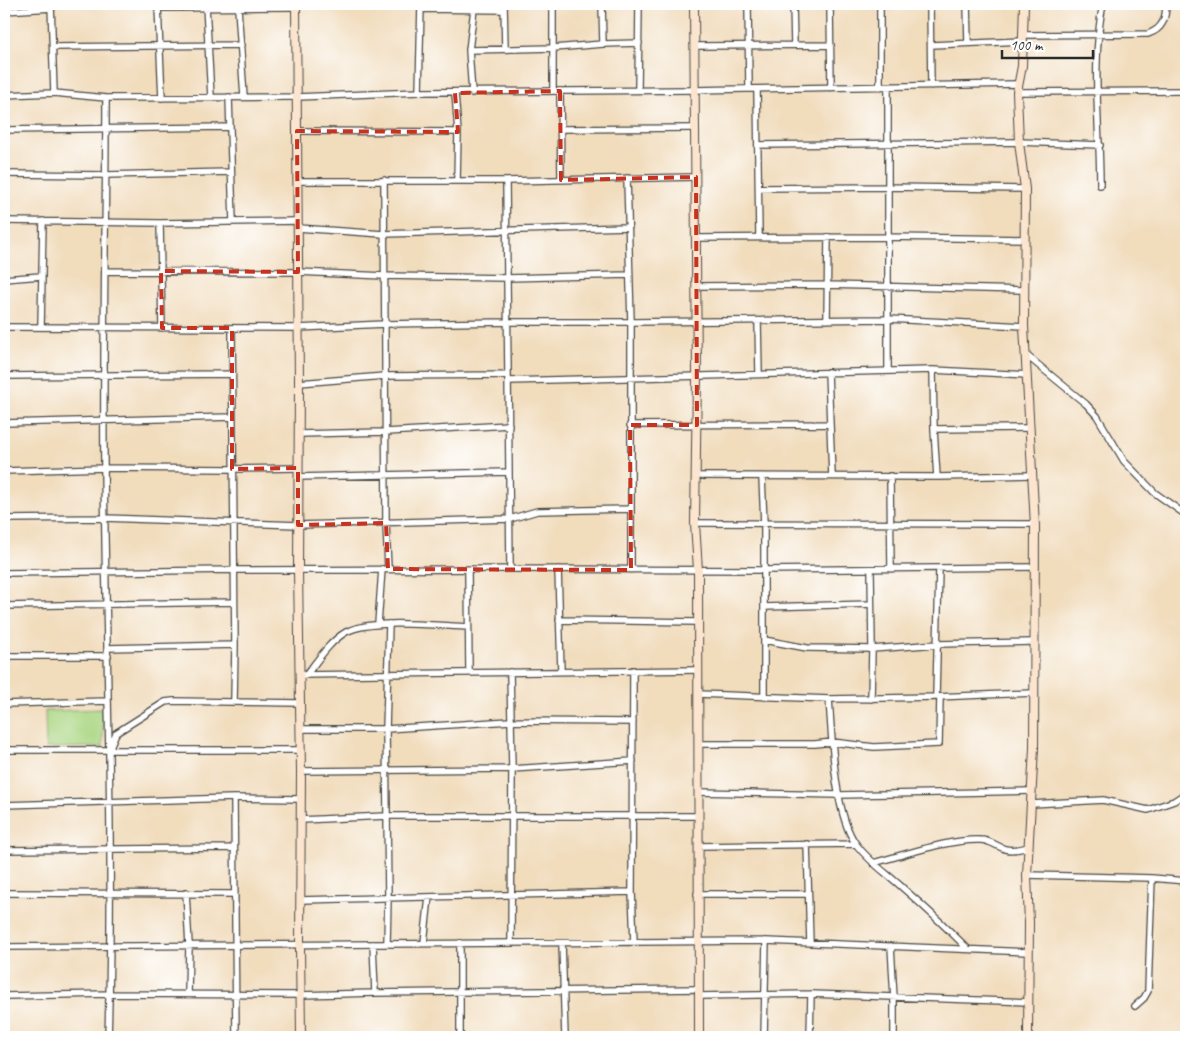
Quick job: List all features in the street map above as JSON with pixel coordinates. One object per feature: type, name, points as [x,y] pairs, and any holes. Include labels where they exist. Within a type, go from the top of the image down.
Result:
[{"type":"street","points":[[553,4],[553,91]]},
{"type":"street","points":[[602,4],[603,44]]},
{"type":"street","points":[[638,90],[639,4]]},
{"type":"street","points":[[694,4],[698,376],[695,523],[698,570],[698,1037]]},
{"type":"street","points":[[748,4],[749,89]]},
{"type":"street","points":[[793,4],[794,45]]},
{"type":"street","points":[[830,4],[831,88]]},
{"type":"street","points":[[880,4],[880,87]]},
{"type":"street","points":[[930,4],[931,86]]},
{"type":"street","points":[[967,4],[968,43]]},
{"type":"street","points":[[1024,4],[1022,66],[1017,88],[1019,142],[1025,189],[1024,326],[1035,524],[1034,748],[1027,875],[1029,952],[1028,1037]]},
{"type":"street","points":[[1100,185],[1097,92],[1099,20],[1103,4]]},
{"type":"street","points":[[931,45],[1023,38],[1143,35],[1153,32],[1163,23],[1166,14],[1166,4]]},
{"type":"street","points":[[162,98],[158,6],[238,8],[296,5],[299,383],[298,570],[303,675],[300,703],[301,1037]]},
{"type":"street","points":[[4,11],[52,6],[54,93]]},
{"type":"street","points":[[206,6],[211,97]]},
{"type":"street","points":[[419,92],[421,7],[474,9],[504,7],[505,49]]},
{"type":"street","points":[[238,8],[244,97]]},
{"type":"street","points":[[472,93],[469,50],[474,9]]},
{"type":"street","points":[[469,50],[639,43]]},
{"type":"street","points":[[695,46],[748,44],[831,45]]},
{"type":"street","points":[[53,47],[241,45]]},
{"type":"street","points":[[4,95],[54,93],[106,98],[297,97],[419,92],[472,93],[931,86],[1097,92],[1186,91]]},
{"type":"street","points":[[888,87],[888,371]]},
{"type":"street","points":[[757,89],[759,237]]},
{"type":"street","points":[[560,91],[561,180]]},
{"type":"street","points":[[455,93],[458,132],[458,181]]},
{"type":"street","points":[[229,97],[233,222]]},
{"type":"street","points":[[106,98],[106,222],[103,328],[110,849],[108,1037]]},
{"type":"street","points":[[4,130],[230,127]]},
{"type":"street","points":[[561,129],[695,128]]},
{"type":"street","points":[[297,131],[458,132]]},
{"type":"street","points":[[758,145],[1019,142],[1100,144]]},
{"type":"street","points":[[4,174],[106,176],[231,172]]},
{"type":"street","points":[[298,181],[506,181],[696,177]]},
{"type":"street","points":[[627,178],[631,322],[631,570]]},
{"type":"street","points":[[378,624],[385,569],[386,523],[384,180]]},
{"type":"street","points":[[506,181],[510,569]]},
{"type":"street","points":[[759,188],[1025,189]]},
{"type":"street","points":[[4,221],[233,222],[298,225],[383,234],[507,232],[628,227]]},
{"type":"street","points":[[41,327],[43,221]]},
{"type":"street","points":[[160,223],[162,328]]},
{"type":"street","points":[[826,320],[828,237]]},
{"type":"street","points":[[696,238],[888,237],[1025,239]]},
{"type":"street","points":[[105,271],[298,272],[384,276],[507,278],[629,275]]},
{"type":"street","points":[[4,280],[42,276]]},
{"type":"street","points":[[696,286],[827,285],[1024,290]]},
{"type":"street","points":[[4,327],[298,328],[385,324],[508,322],[888,319],[1024,326]]},
{"type":"street","points":[[758,321],[759,374]]},
{"type":"street","points":[[232,328],[234,701]]},
{"type":"street","points":[[1026,354],[1086,404],[1097,416],[1124,461],[1154,493],[1186,515]]},
{"type":"street","points":[[299,383],[385,376],[631,378],[933,370],[1027,375]]},
{"type":"street","points":[[933,370],[937,477]]},
{"type":"street","points":[[828,372],[832,476]]},
{"type":"street","points":[[4,376],[232,374]]},
{"type":"street","points":[[4,423],[104,419],[232,418]]},
{"type":"street","points":[[630,424],[830,424]]},
{"type":"street","points":[[298,434],[386,432],[509,425]]},
{"type":"street","points":[[934,429],[1029,428]]},
{"type":"street","points":[[4,470],[298,468]]},
{"type":"street","points":[[298,476],[386,476],[509,472]]},
{"type":"street","points":[[696,476],[937,477],[1032,475]]},
{"type":"street","points":[[762,476],[764,524],[764,697]]},
{"type":"street","points":[[890,476],[891,569]]},
{"type":"street","points":[[4,519],[105,518],[298,525],[510,519],[537,511],[630,509]]},
{"type":"street","points":[[695,523],[1035,524]]},
{"type":"street","points":[[4,573],[385,569],[763,570],[1034,567]]},
{"type":"street","points":[[698,744],[816,744],[832,742],[874,747],[939,744],[939,568]]},
{"type":"street","points":[[558,569],[561,671]]},
{"type":"street","points":[[871,569],[871,699]]},
{"type":"street","points":[[468,570],[469,672]]},
{"type":"street","points":[[4,606],[234,602]]},
{"type":"street","points":[[764,607],[872,604]]},
{"type":"street","points":[[559,620],[697,622]]},
{"type":"street","points":[[303,675],[338,638],[357,627],[389,624],[468,628]]},
{"type":"street","points":[[387,944],[386,816],[388,771],[386,729],[389,624]]},
{"type":"street","points":[[764,640],[807,648],[872,649],[938,644],[1034,642]]},
{"type":"street","points":[[108,648],[235,645]]},
{"type":"street","points":[[4,656],[108,656]]},
{"type":"street","points":[[633,670],[632,892],[634,943]]},
{"type":"street","points":[[303,675],[698,670]]},
{"type":"street","points":[[510,672],[512,769],[511,943]]},
{"type":"street","points":[[698,694],[871,699],[1033,692]]},
{"type":"street","points":[[829,699],[838,795],[849,830],[856,844],[873,863],[936,917],[968,949]]},
{"type":"street","points":[[4,704],[108,701]]},
{"type":"street","points":[[109,750],[116,734],[165,702],[234,701],[300,703]]},
{"type":"street","points":[[300,729],[386,729],[510,721],[633,722]]},
{"type":"street","points":[[4,750],[300,750]]},
{"type":"street","points":[[301,771],[512,769],[633,761]]},
{"type":"street","points":[[698,792],[838,795],[1032,791]]},
{"type":"street","points":[[1032,804],[1103,800],[1148,810],[1174,801],[1186,792]]},
{"type":"street","points":[[4,805],[234,798],[301,799]]},
{"type":"street","points":[[234,798],[236,1037]]},
{"type":"street","points":[[301,820],[386,816],[698,816]]},
{"type":"street","points":[[873,863],[939,846],[970,841],[981,840],[1011,850],[1028,847]]},
{"type":"street","points":[[807,844],[810,943]]},
{"type":"street","points":[[698,846],[856,844]]},
{"type":"street","points":[[4,850],[234,848]]},
{"type":"street","points":[[1027,875],[1152,878],[1186,881]]},
{"type":"street","points":[[1135,1006],[1144,998],[1148,991],[1152,878]]},
{"type":"street","points":[[300,900],[632,892]]},
{"type":"street","points":[[4,893],[234,894]]},
{"type":"street","points":[[186,894],[189,945],[188,994]]},
{"type":"street","points":[[697,894],[808,894]]},
{"type":"street","points":[[424,944],[429,897]]},
{"type":"street","points":[[4,947],[766,941],[1029,952]]},
{"type":"street","points":[[764,1037],[766,941]]},
{"type":"street","points":[[460,943],[460,1037]]},
{"type":"street","points":[[562,943],[565,1037]]},
{"type":"street","points":[[373,944],[374,993]]},
{"type":"street","points":[[891,946],[894,1037]]},
{"type":"street","points":[[4,996],[109,994],[300,995],[564,990],[811,994],[1028,1002]]},
{"type":"street","points":[[810,1037],[811,994]]},
{"type":"highlighted area","points":[[560,91],[561,180],[696,177],[697,425],[630,425],[631,570],[388,569],[386,523],[298,525],[298,468],[232,469],[232,328],[162,328],[161,271],[298,272],[297,131],[458,132],[455,93]]},
{"type":"green space","points":[[103,709],[103,747],[46,748],[45,711]]}]
